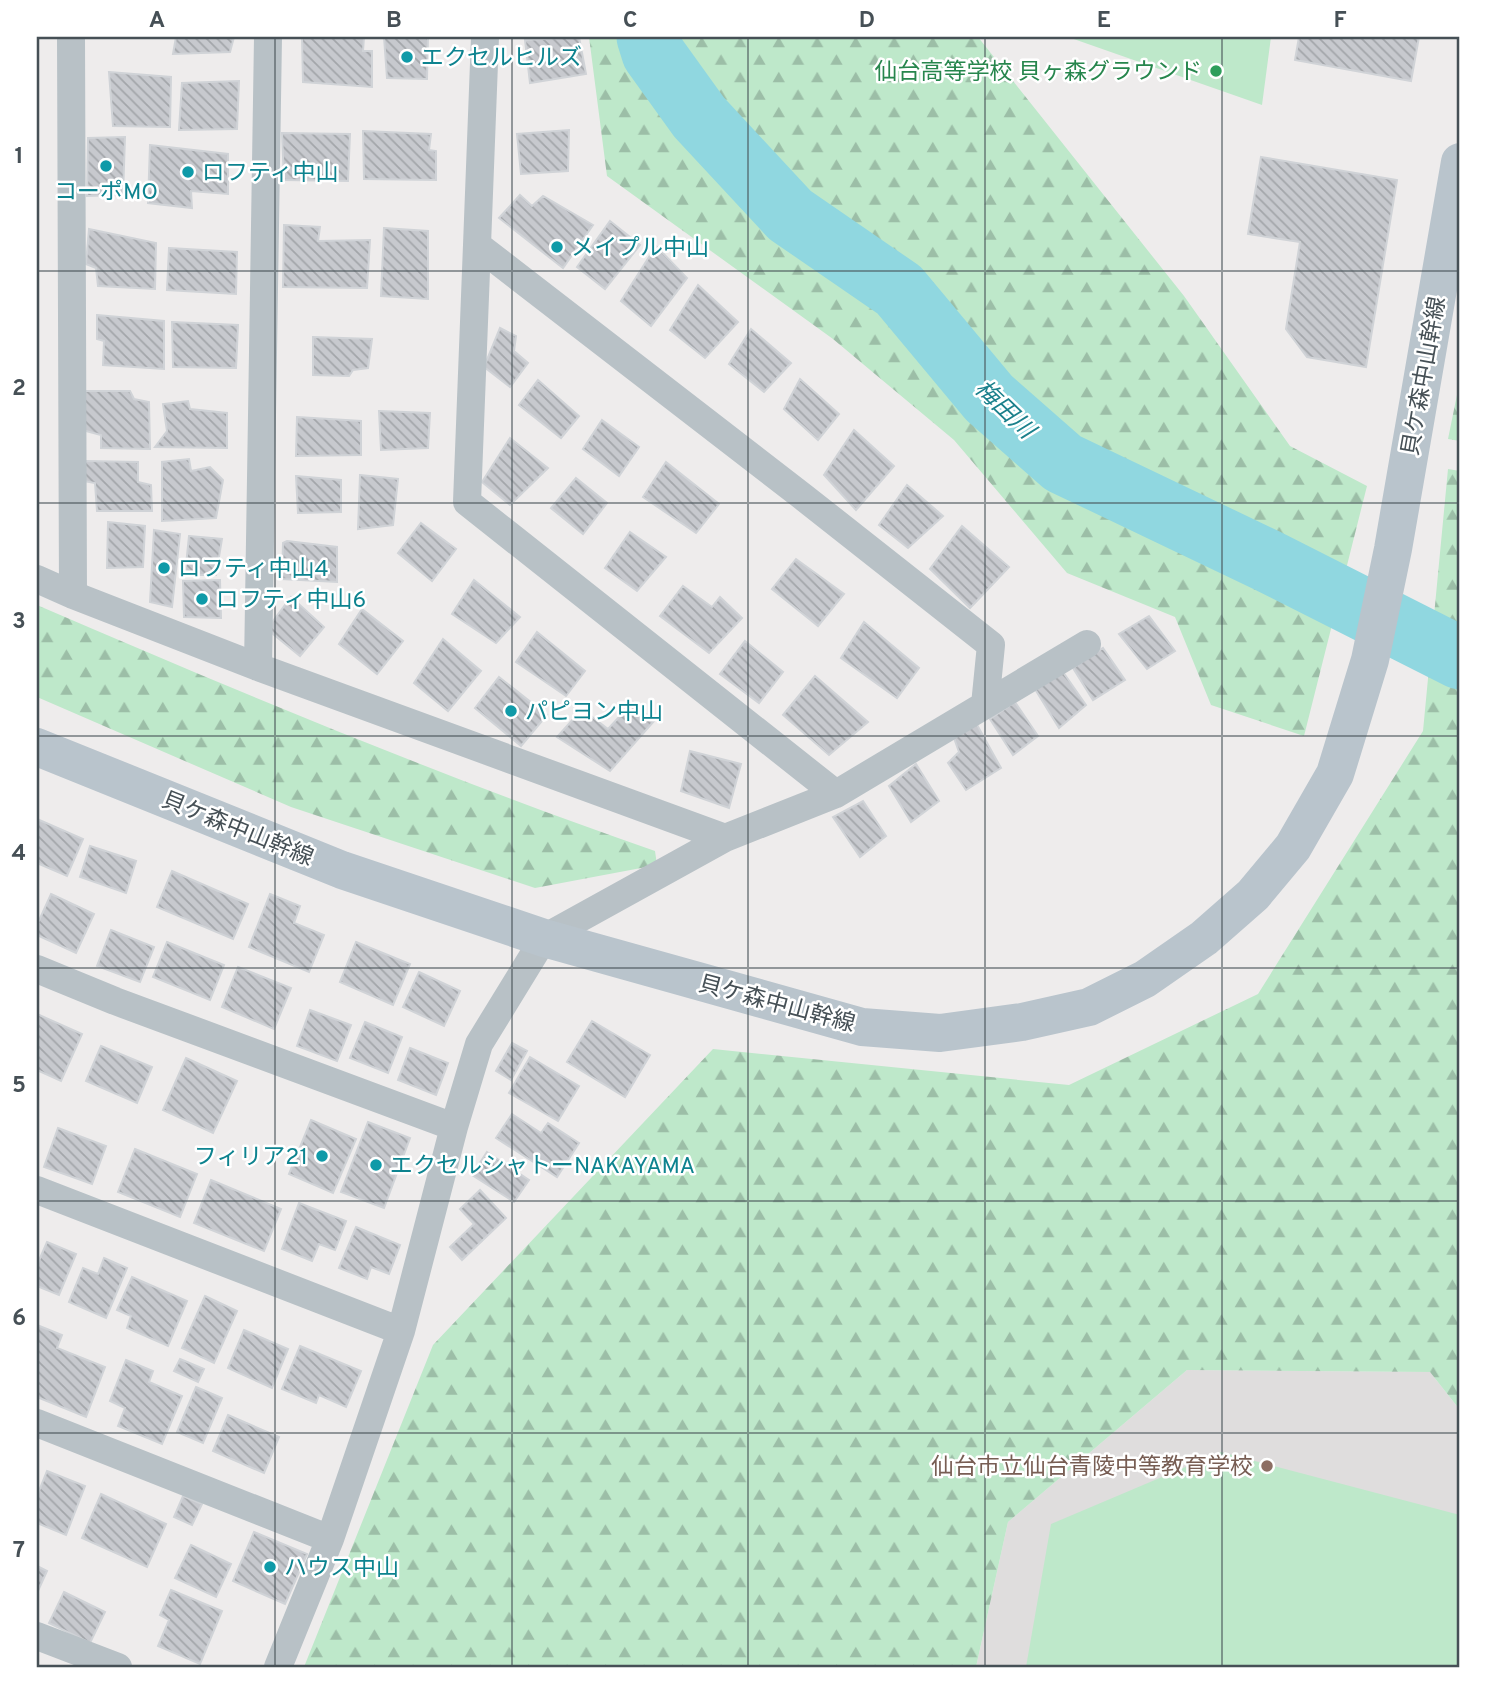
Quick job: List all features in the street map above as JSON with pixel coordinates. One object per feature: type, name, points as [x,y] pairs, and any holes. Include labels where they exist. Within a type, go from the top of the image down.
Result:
[{"type":"street","points":[[71,37],[73,595]]},
{"type":"street","points":[[258,667],[268,37]]},
{"type":"street","points":[[485,37],[467,502],[836,794]]},
{"type":"street","name":"貝ケ森中山幹線","points":[[37,747],[342,870],[544,938],[862,1027],[940,1033],[1022,1022],[1088,1007],[1145,979],[1204,938],[1253,895],[1293,847],[1335,775],[1370,660],[1393,549],[1460,162]]},
{"type":"street","points":[[477,245],[990,645],[985,705]]},
{"type":"street","points":[[37,579],[258,667],[724,838]]},
{"type":"street","points":[[278,1667],[330,1539],[401,1331],[454,1127],[479,1044],[544,938],[724,838],[836,794],[1087,644]]},
{"type":"street","points":[[37,970],[454,1127]]},
{"type":"street","points":[[37,1190],[401,1331]]},
{"type":"street","points":[[37,1423],[330,1539]]},
{"type":"street","points":[[37,1636],[118,1667]]},
{"type":"shaded area","name":"仙台市立仙台青陵中等教育学校","points":[[1187,1370],[1430,1372],[1460,1410],[1460,1667],[976,1667],[1008,1522]]},
{"type":"green space","points":[[589,37],[978,37],[1184,296],[1290,446],[1367,486],[1304,736],[1211,705],[1175,617],[1067,573],[954,440],[833,339],[607,176]]},
{"type":"green space","name":"仙台高等学校 貝ヶ森グラウンド","points":[[1068,37],[1271,37],[1262,105]]},
{"type":"green space","points":[[1460,380],[1460,441],[1448,439]]},
{"type":"green space","points":[[1448,469],[1460,471],[1460,1410],[1430,1372],[1187,1370],[1008,1522],[976,1667],[304,1667],[433,1345],[713,1049],[1069,1085],[1258,994],[1423,731]]},
{"type":"green space","points":[[37,605],[344,734],[655,851],[657,865],[535,888],[291,807],[37,697]]},
{"type":"green space","name":"仙台市立仙台青陵中等教育学校","points":[[1221,1452],[1460,1515],[1460,1667],[1026,1667],[1051,1524]]},
{"type":"building","points":[[176,37],[234,37],[230,52],[173,54]]},
{"type":"building","points":[[302,37],[364,37],[363,51],[372,51],[372,87],[303,82]]},
{"type":"building","name":"エクセルヒルズ","points":[[384,37],[428,37],[427,79],[387,78]]},
{"type":"building","points":[[579,37],[586,74],[530,83],[525,40]]},
{"type":"building","points":[[1299,37],[1419,37],[1411,81],[1295,60]]},
{"type":"building","points":[[109,72],[171,77],[170,127],[113,126]]},
{"type":"building","points":[[239,81],[237,129],[179,130],[182,83]]},
{"type":"building","points":[[569,130],[568,171],[521,174],[517,134]]},
{"type":"building","points":[[363,131],[431,134],[429,150],[436,151],[436,180],[364,179]]},
{"type":"building","points":[[282,133],[350,134],[348,181],[284,180]]},
{"type":"building","name":"コーポMO","points":[[125,137],[123,195],[87,196],[88,138]]},
{"type":"building","name":"ロフティ中山","points":[[150,145],[228,154],[228,194],[191,191],[192,208],[148,203]]},
{"type":"building","points":[[1261,157],[1397,180],[1366,367],[1307,357],[1286,329],[1300,242],[1248,234]]},
{"type":"building","name":"メイプル中山","points":[[520,195],[532,206],[543,196],[593,225],[563,268],[499,218]]},
{"type":"building","points":[[610,221],[640,245],[605,289],[577,267]]},
{"type":"building","points":[[284,225],[320,227],[318,241],[370,240],[367,288],[283,287]]},
{"type":"building","points":[[384,228],[428,231],[428,299],[381,296]]},
{"type":"building","points":[[89,229],[156,243],[155,289],[98,286],[96,268],[86,264]]},
{"type":"building","points":[[656,246],[687,278],[651,326],[621,301]]},
{"type":"building","points":[[169,248],[237,252],[236,294],[167,290]]},
{"type":"building","points":[[698,285],[738,322],[705,358],[670,330]]},
{"type":"building","points":[[97,315],[164,321],[164,369],[103,365],[104,341],[97,339]]},
{"type":"building","points":[[172,322],[238,325],[236,368],[173,367]]},
{"type":"building","points":[[500,328],[516,336],[514,351],[528,363],[510,387],[484,367]]},
{"type":"building","points":[[751,329],[791,363],[764,392],[729,364]]},
{"type":"building","points":[[313,337],[372,339],[368,368],[353,370],[349,376],[313,375]]},
{"type":"building","points":[[800,379],[839,414],[818,440],[784,409]]},
{"type":"building","points":[[538,380],[579,416],[561,438],[519,405]]},
{"type":"building","points":[[83,391],[130,391],[134,399],[149,402],[150,449],[101,448],[101,435],[82,430]]},
{"type":"building","points":[[188,401],[190,409],[227,413],[227,448],[155,447],[167,431],[163,404]]},
{"type":"building","points":[[379,411],[430,413],[428,448],[381,450]]},
{"type":"building","points":[[297,417],[361,421],[361,455],[296,456]]},
{"type":"building","points":[[602,420],[639,447],[619,476],[583,449]]},
{"type":"building","points":[[854,430],[894,466],[856,510],[824,475]]},
{"type":"building","points":[[510,438],[548,468],[510,505],[482,482]]},
{"type":"building","points":[[189,459],[191,471],[210,467],[223,480],[216,518],[162,521],[162,462]]},
{"type":"building","points":[[85,461],[138,462],[138,482],[151,485],[152,511],[97,511],[95,483],[83,481]]},
{"type":"building","points":[[666,462],[719,504],[696,533],[643,497]]},
{"type":"building","points":[[360,475],[398,479],[393,525],[358,529]]},
{"type":"building","points":[[296,476],[341,480],[341,512],[298,513]]},
{"type":"building","points":[[576,478],[607,503],[583,534],[551,508]]},
{"type":"building","points":[[907,485],[943,516],[908,548],[879,525]]},
{"type":"building","points":[[108,522],[145,526],[143,567],[107,568]]},
{"type":"building","points":[[421,523],[456,549],[432,581],[398,553]]},
{"type":"building","points":[[962,526],[1009,567],[970,608],[930,569]]},
{"type":"building","name":"ロフティ中山4","points":[[154,530],[180,534],[172,607],[150,602]]},
{"type":"building","points":[[630,532],[666,557],[637,591],[605,568]]},
{"type":"building","points":[[189,536],[222,539],[216,575],[185,575]]},
{"type":"building","points":[[287,541],[337,547],[337,582],[282,579],[283,543]]},
{"type":"building","points":[[796,559],[844,594],[818,626],[772,589]]},
{"type":"building","name":"ロフティ中山6","points":[[220,580],[221,618],[184,617],[183,581]]},
{"type":"building","points":[[474,580],[520,617],[496,643],[452,614]]},
{"type":"building","points":[[683,586],[712,607],[720,597],[742,618],[709,653],[660,616]]},
{"type":"building","points":[[291,597],[324,627],[300,656],[267,629]]},
{"type":"building","points":[[362,609],[403,641],[377,674],[339,644]]},
{"type":"building","points":[[1149,616],[1175,651],[1147,669],[1119,634]]},
{"type":"building","points":[[864,622],[919,668],[897,698],[841,658]]},
{"type":"building","points":[[537,632],[585,671],[566,696],[516,662]]},
{"type":"building","points":[[443,639],[481,671],[448,711],[414,683]]},
{"type":"building","points":[[745,641],[783,672],[759,703],[720,674]]},
{"type":"building","points":[[1103,648],[1125,680],[1093,700],[1073,668]]},
{"type":"building","points":[[1063,672],[1086,705],[1059,728],[1035,689]]},
{"type":"building","points":[[815,676],[868,722],[829,755],[783,715]]},
{"type":"building","name":"パピヨン中山","points":[[499,677],[547,715],[521,746],[475,708]]},
{"type":"building","points":[[633,702],[654,721],[610,771],[557,737],[582,709],[608,729]]},
{"type":"building","points":[[1015,702],[1038,736],[1013,755],[990,719]]},
{"type":"building","points":[[976,723],[1001,768],[966,790],[948,763],[959,752],[954,738]]},
{"type":"building","points":[[690,751],[741,764],[729,808],[681,791]]},
{"type":"building","points":[[916,764],[939,801],[911,822],[889,786]]},
{"type":"building","points":[[863,801],[886,836],[860,857],[833,817]]},
{"type":"building","points":[[37,819],[83,839],[67,876],[37,863]]},
{"type":"building","points":[[90,846],[136,861],[126,893],[80,877]]},
{"type":"building","points":[[172,871],[248,904],[233,939],[157,907]]},
{"type":"building","points":[[51,894],[94,914],[76,953],[37,935],[37,925]]},
{"type":"building","points":[[270,894],[300,906],[294,923],[324,935],[309,972],[249,947]]},
{"type":"building","points":[[111,930],[154,947],[140,982],[97,966]]},
{"type":"building","points":[[167,942],[224,965],[210,1000],[153,977]]},
{"type":"building","points":[[356,942],[410,964],[393,1005],[340,982]]},
{"type":"building","points":[[238,967],[291,988],[274,1029],[222,1007]]},
{"type":"building","points":[[419,972],[460,991],[444,1026],[403,1007]]},
{"type":"building","points":[[310,1010],[351,1025],[337,1061],[297,1046]]},
{"type":"building","points":[[37,1014],[82,1034],[61,1081],[37,1070]]},
{"type":"building","points":[[592,1021],[650,1055],[625,1097],[567,1062]]},
{"type":"building","points":[[365,1022],[402,1037],[388,1073],[350,1058]]},
{"type":"building","points":[[512,1043],[527,1051],[511,1080],[496,1071]]},
{"type":"building","points":[[101,1046],[152,1067],[137,1103],[86,1081]]},
{"type":"building","points":[[410,1048],[448,1063],[436,1095],[398,1080]]},
{"type":"building","points":[[530,1057],[579,1086],[558,1121],[509,1093]]},
{"type":"building","points":[[186,1058],[237,1081],[213,1133],[163,1110]]},
{"type":"building","points":[[512,1114],[541,1133],[548,1123],[579,1143],[557,1177],[496,1138]]},
{"type":"building","name":"フィリア21","points":[[311,1120],[356,1139],[333,1193],[289,1174]]},
{"type":"building","name":"エクセルシャトーNAKAYAMA","points":[[368,1122],[410,1138],[384,1208],[341,1192]]},
{"type":"building","points":[[58,1128],[106,1146],[92,1184],[44,1167]]},
{"type":"building","points":[[135,1149],[197,1174],[180,1217],[118,1192]]},
{"type":"building","points":[[487,1152],[529,1180],[514,1202],[472,1175]]},
{"type":"building","points":[[211,1180],[281,1209],[264,1251],[194,1223]]},
{"type":"building","points":[[480,1190],[506,1218],[462,1260],[450,1247],[474,1224],[460,1209]]},
{"type":"building","points":[[299,1203],[346,1221],[335,1250],[319,1244],[312,1261],[282,1249]]},
{"type":"building","points":[[356,1227],[400,1245],[389,1274],[371,1267],[367,1279],[339,1268]]},
{"type":"building","points":[[47,1242],[76,1254],[59,1295],[37,1286],[37,1265]]},
{"type":"building","points":[[104,1258],[127,1268],[106,1318],[69,1302],[83,1268],[98,1274]]},
{"type":"building","points":[[132,1277],[187,1301],[168,1346],[127,1328],[131,1316],[117,1310]]},
{"type":"building","points":[[205,1296],[237,1311],[214,1363],[182,1348]]},
{"type":"building","points":[[37,1325],[62,1335],[57,1348],[105,1367],[86,1417],[37,1397]]},
{"type":"building","points":[[244,1330],[288,1349],[272,1388],[228,1368]]},
{"type":"building","points":[[300,1346],[361,1371],[346,1407],[319,1395],[316,1403],[282,1389]]},
{"type":"building","points":[[180,1359],[204,1369],[198,1382],[174,1371]]},
{"type":"building","points":[[126,1360],[153,1371],[149,1382],[182,1396],[162,1444],[118,1426],[125,1408],[110,1401]]},
{"type":"building","points":[[196,1387],[222,1398],[203,1443],[177,1432]]},
{"type":"building","points":[[228,1415],[279,1437],[264,1473],[213,1451]]},
{"type":"building","points":[[47,1471],[85,1486],[66,1535],[37,1523],[37,1496]]},
{"type":"building","points":[[101,1494],[166,1524],[147,1567],[82,1538]]},
{"type":"building","points":[[183,1496],[202,1504],[192,1525],[174,1517]]},
{"type":"building","name":"ハウス中山","points":[[254,1532],[307,1554],[285,1604],[233,1581]]},
{"type":"building","points":[[191,1545],[231,1564],[216,1597],[175,1578]]},
{"type":"building","points":[[37,1566],[47,1571],[37,1593]]},
{"type":"building","points":[[171,1590],[222,1611],[200,1664],[158,1646],[169,1620],[160,1615]]},
{"type":"building","points":[[64,1592],[105,1612],[90,1643],[49,1623]]},
{"type":"waterway","name":"梅田川","points":[[648,37],[653,53],[699,117],[790,215],[899,290],[989,398],[1063,463],[1266,560],[1460,658]]},
{"type":"place","name":"エクセルヒルズ","points":[[407,57]]},
{"type":"place","name":"仙台高等学校 貝ヶ森グラウンド","points":[[1216,71]]},
{"type":"place","name":"コーポMO","points":[[106,166]]},
{"type":"place","name":"ロフティ中山","points":[[188,172]]},
{"type":"place","name":"メイプル中山","points":[[557,247]]},
{"type":"place","name":"ロフティ中山4","points":[[164,568]]},
{"type":"place","name":"ロフティ中山6","points":[[202,599]]},
{"type":"place","name":"パピヨン中山","points":[[511,711]]},
{"type":"place","name":"フィリア21","points":[[322,1156]]},
{"type":"place","name":"エクセルシャトーNAKAYAMA","points":[[376,1165]]},
{"type":"place","name":"仙台市立仙台青陵中等教育学校","points":[[1267,1466]]},
{"type":"place","name":"ハウス中山","points":[[270,1567]]}]
